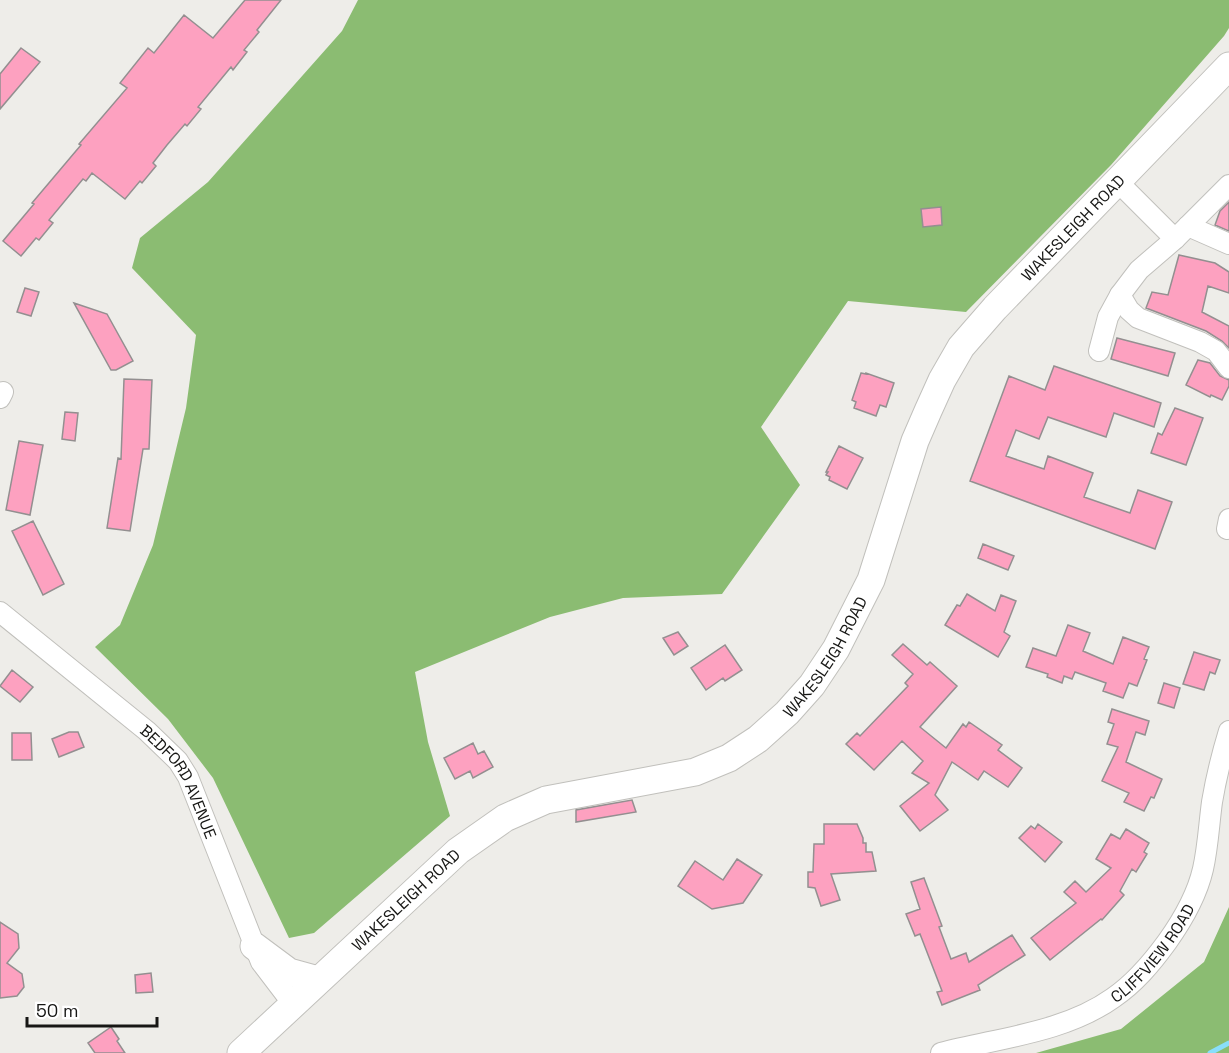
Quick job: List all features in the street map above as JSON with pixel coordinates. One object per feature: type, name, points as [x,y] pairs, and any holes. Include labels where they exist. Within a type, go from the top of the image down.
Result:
[{"type":"main road","name":"WAKESLEIGH ROAD","points":[[242,1053],[458,851],[505,818],[546,800],[695,772],[729,758],[758,739],[787,713],[812,685],[836,649],[871,580],[915,441],[942,380],[962,347],[995,308],[1229,66]]},
{"type":"main road","points":[[254,946],[289,972],[318,980]]},
{"type":"street","points":[[1118,182],[1182,232],[1229,244]]},
{"type":"street","points":[[1099,351],[1108,317],[1120,295],[1139,270],[1182,232],[1229,185]]},
{"type":"street","points":[[1120,295],[1129,310],[1138,318],[1200,342],[1216,351],[1229,368]]},
{"type":"street","name":"BEDFORD AVENUE","points":[[0,612],[147,730],[178,761],[188,777],[261,962],[293,1004]]},
{"type":"street","name":"CLIFFVIEW ROAD","points":[[941,1053],[1052,1026],[1080,1016],[1112,999],[1135,981],[1176,928],[1192,899],[1203,870],[1220,760],[1229,731]]},
{"type":"green space","points":[[358,0],[1229,0],[1229,28],[1111,165],[966,312],[848,301],[761,427],[800,485],[722,594],[623,598],[550,617],[415,672],[428,742],[450,816],[314,933],[289,938],[213,778],[168,719],[95,647],[120,625],[153,545],[186,408],[196,335],[132,268],[140,238],[208,182],[342,31]]},
{"type":"green space","points":[[1229,907],[1229,1053],[1036,1053],[1121,1029],[1204,962]]},
{"type":"building","points":[[245,0],[281,0],[257,30],[259,32],[244,50],[247,52],[233,70],[231,67],[198,107],[201,109],[187,126],[185,124],[167,145],[153,163],[156,166],[142,183],[140,181],[125,199],[92,173],[86,181],[83,179],[49,220],[53,223],[39,240],[36,238],[21,256],[3,241],[81,145],[79,144],[127,88],[120,83],[148,48],[154,53],[184,15],[213,38]]},
{"type":"building","points":[[21,48],[40,62],[0,109],[0,74]]},
{"type":"building","points":[[1229,202],[1229,231],[1215,225],[1220,211]]},
{"type":"building","points":[[941,207],[942,225],[923,227],[921,209]]},
{"type":"building","points":[[1179,255],[1215,263],[1229,272],[1229,293],[1208,286],[1202,312],[1229,326],[1229,348],[1206,331],[1146,308],[1152,292],[1168,295]]},
{"type":"building","points":[[25,288],[39,292],[31,316],[17,312]]},
{"type":"building","points":[[74,303],[107,314],[133,361],[116,370],[111,370]]},
{"type":"building","points":[[1117,338],[1175,353],[1168,376],[1111,359]]},
{"type":"building","points":[[1198,360],[1210,363],[1220,376],[1229,380],[1229,386],[1222,400],[1211,395],[1210,397],[1186,385]]},
{"type":"building","points":[[1054,366],[1161,403],[1154,427],[1114,413],[1106,437],[1048,417],[1039,439],[1016,430],[1006,456],[1044,469],[1048,456],[1093,473],[1084,497],[1130,513],[1138,490],[1172,502],[1155,549],[970,481],[1009,376],[1045,390]]},
{"type":"building","points":[[861,373],[894,383],[886,407],[880,405],[876,416],[854,408],[856,402],[852,400]]},
{"type":"building","points":[[124,379],[152,380],[149,449],[143,449],[130,531],[107,528],[118,458],[121,459]]},
{"type":"building","points":[[1175,408],[1203,418],[1186,465],[1151,453],[1158,433],[1162,435]]},
{"type":"building","points":[[65,412],[78,413],[75,441],[62,439]]},
{"type":"building","points":[[19,441],[43,445],[30,515],[6,510]]},
{"type":"building","points":[[839,446],[863,458],[847,489],[829,480],[830,477],[826,475]]},
{"type":"building","points":[[33,521],[64,584],[43,595],[12,531]]},
{"type":"building","points":[[983,544],[1014,556],[1008,570],[978,558]]},
{"type":"building","points":[[967,594],[995,611],[1001,595],[1016,601],[1004,632],[1010,636],[998,657],[945,625]]},
{"type":"building","points":[[1068,625],[1090,633],[1083,651],[1113,664],[1123,637],[1149,647],[1144,659],[1147,660],[1137,686],[1129,683],[1123,698],[1103,691],[1106,683],[1075,672],[1072,679],[1064,676],[1062,683],[1047,677],[1048,674],[1026,667],[1033,648],[1056,656]]},
{"type":"building","points":[[678,632],[688,646],[674,655],[663,638]]},
{"type":"building","points":[[903,644],[927,665],[930,662],[957,686],[920,727],[946,748],[963,724],[966,727],[969,722],[1002,745],[998,750],[1022,768],[1008,787],[984,771],[978,780],[952,762],[935,795],[948,810],[920,831],[900,806],[929,783],[912,773],[923,761],[902,741],[874,770],[846,744],[857,733],[860,736],[908,686],[905,683],[913,674],[892,655]]},
{"type":"building","points":[[725,645],[742,670],[725,681],[723,678],[706,690],[691,668]]},
{"type":"building","points":[[1194,652],[1220,660],[1215,674],[1210,672],[1204,690],[1183,684]]},
{"type":"building","points":[[12,670],[33,687],[20,702],[0,686]]},
{"type":"building","points":[[1164,683],[1180,688],[1174,708],[1158,703]]},
{"type":"building","points":[[1112,709],[1149,721],[1145,735],[1136,732],[1126,762],[1162,779],[1154,798],[1151,797],[1144,811],[1124,802],[1129,793],[1102,781],[1118,747],[1107,744],[1114,724],[1108,722]]},
{"type":"building","points":[[69,732],[78,732],[84,747],[59,757],[52,739]]},
{"type":"building","points":[[12,733],[31,733],[32,760],[12,760]]},
{"type":"building","points":[[473,743],[478,754],[484,751],[493,767],[473,778],[470,771],[455,779],[444,758]]},
{"type":"building","points":[[632,800],[636,812],[576,822],[576,810]]},
{"type":"building","points":[[824,824],[857,824],[863,843],[866,843],[866,852],[872,852],[876,871],[831,874],[840,900],[821,906],[815,888],[808,887],[808,872],[813,872],[814,844],[824,844]]},
{"type":"building","points":[[1038,824],[1062,842],[1045,862],[1019,838],[1031,826],[1035,829]]},
{"type":"building","points":[[1126,829],[1149,843],[1144,852],[1147,854],[1136,872],[1132,869],[1120,891],[1124,895],[1102,920],[1050,960],[1031,938],[1076,903],[1064,892],[1075,881],[1086,892],[1111,868],[1096,859],[1111,834],[1120,839]]},
{"type":"building","points":[[737,859],[762,875],[743,903],[712,909],[678,886],[695,861],[723,880]]},
{"type":"building","points":[[924,878],[942,926],[939,927],[951,959],[966,953],[969,962],[1012,935],[1025,955],[978,985],[980,990],[942,1005],[937,992],[942,991],[920,934],[915,936],[906,914],[920,909],[911,882]]},
{"type":"building","points":[[0,922],[18,934],[19,948],[7,963],[22,974],[24,987],[17,996],[0,998]]},
{"type":"building","points":[[151,973],[153,992],[136,993],[135,975]]},
{"type":"building","points":[[111,1027],[125,1053],[95,1053],[88,1043]]},
{"type":"waterway","points":[[1210,1053],[1229,1043]]}]
